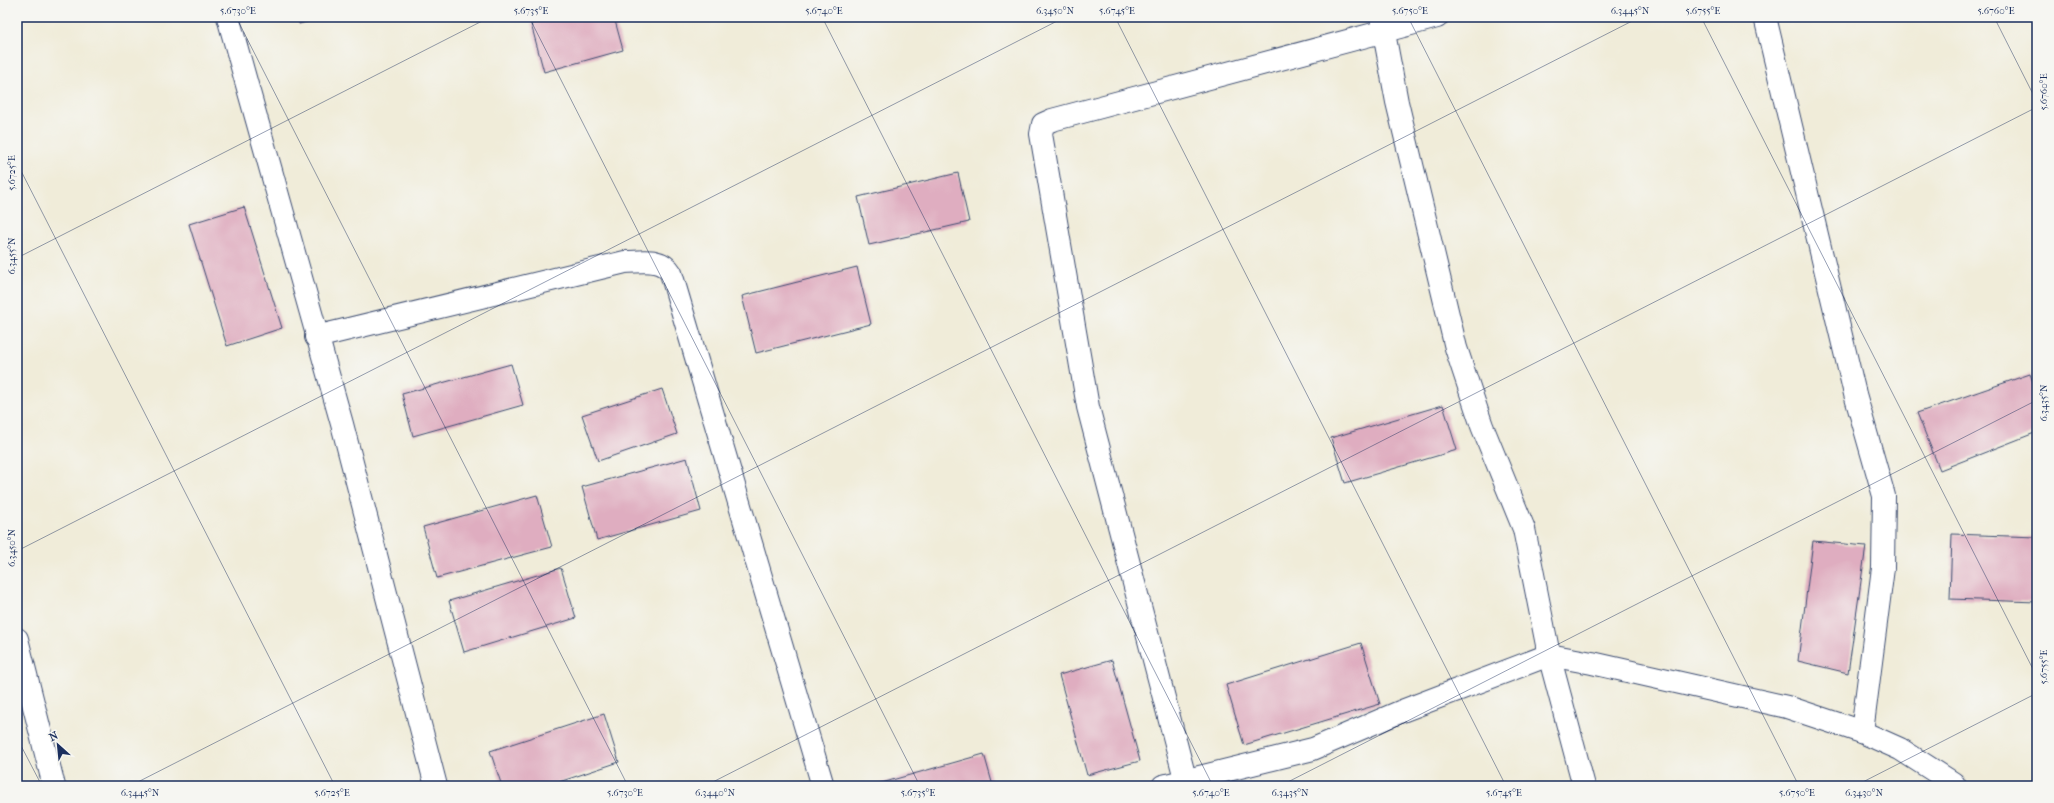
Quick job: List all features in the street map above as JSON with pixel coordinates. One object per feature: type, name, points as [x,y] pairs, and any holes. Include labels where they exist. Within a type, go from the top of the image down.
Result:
[{"type":"street","points":[[228,17],[316,337],[342,424],[436,786]]},
{"type":"street","points":[[1186,783],[1088,407],[1041,134],[1043,124],[1059,118],[1383,24],[1437,17]]},
{"type":"street","points":[[1765,17],[1855,394],[1884,496],[1883,568],[1862,732]]},
{"type":"street","points":[[1383,24],[1397,102],[1456,348],[1482,426],[1524,529],[1549,655],[1584,786]]},
{"type":"street","points":[[316,337],[625,262],[659,262],[667,266],[674,280],[823,786]]},
{"type":"street","points":[[17,639],[54,786]]},
{"type":"street","points":[[1163,786],[1186,783],[1313,749],[1402,711],[1549,655],[1592,662],[1787,707],[1862,732],[1900,749],[1953,783],[1955,786]]},
{"type":"building","points":[[298,17],[322,17],[322,18],[299,24]]},
{"type":"building","points":[[557,17],[614,17],[623,50],[544,72],[531,24]]},
{"type":"building","points":[[958,173],[969,222],[869,245],[858,197]]},
{"type":"building","points":[[244,207],[282,328],[227,346],[189,224]]},
{"type":"building","points":[[857,267],[871,324],[756,353],[742,296]]},
{"type":"building","points":[[511,364],[523,405],[413,436],[402,394]]},
{"type":"building","points":[[2030,374],[2037,393],[2037,432],[1940,470],[1917,413]]},
{"type":"building","points":[[662,389],[677,434],[598,461],[582,415]]},
{"type":"building","points":[[1443,405],[1457,450],[1345,483],[1331,438]]},
{"type":"building","points":[[687,458],[701,511],[597,540],[582,487]]},
{"type":"building","points":[[537,495],[552,547],[437,578],[423,527]]},
{"type":"building","points":[[1952,534],[2037,537],[2037,602],[1950,599]]},
{"type":"building","points":[[1813,541],[1866,546],[1848,673],[1798,661]]},
{"type":"building","points":[[561,568],[576,618],[464,652],[449,601]]},
{"type":"building","points":[[1361,643],[1380,704],[1244,745],[1226,685]]},
{"type":"building","points":[[1112,660],[1140,761],[1087,775],[1059,675]]},
{"type":"building","points":[[604,714],[619,762],[547,786],[502,786],[490,751]]},
{"type":"building","points":[[984,754],[993,786],[871,786]]}]
